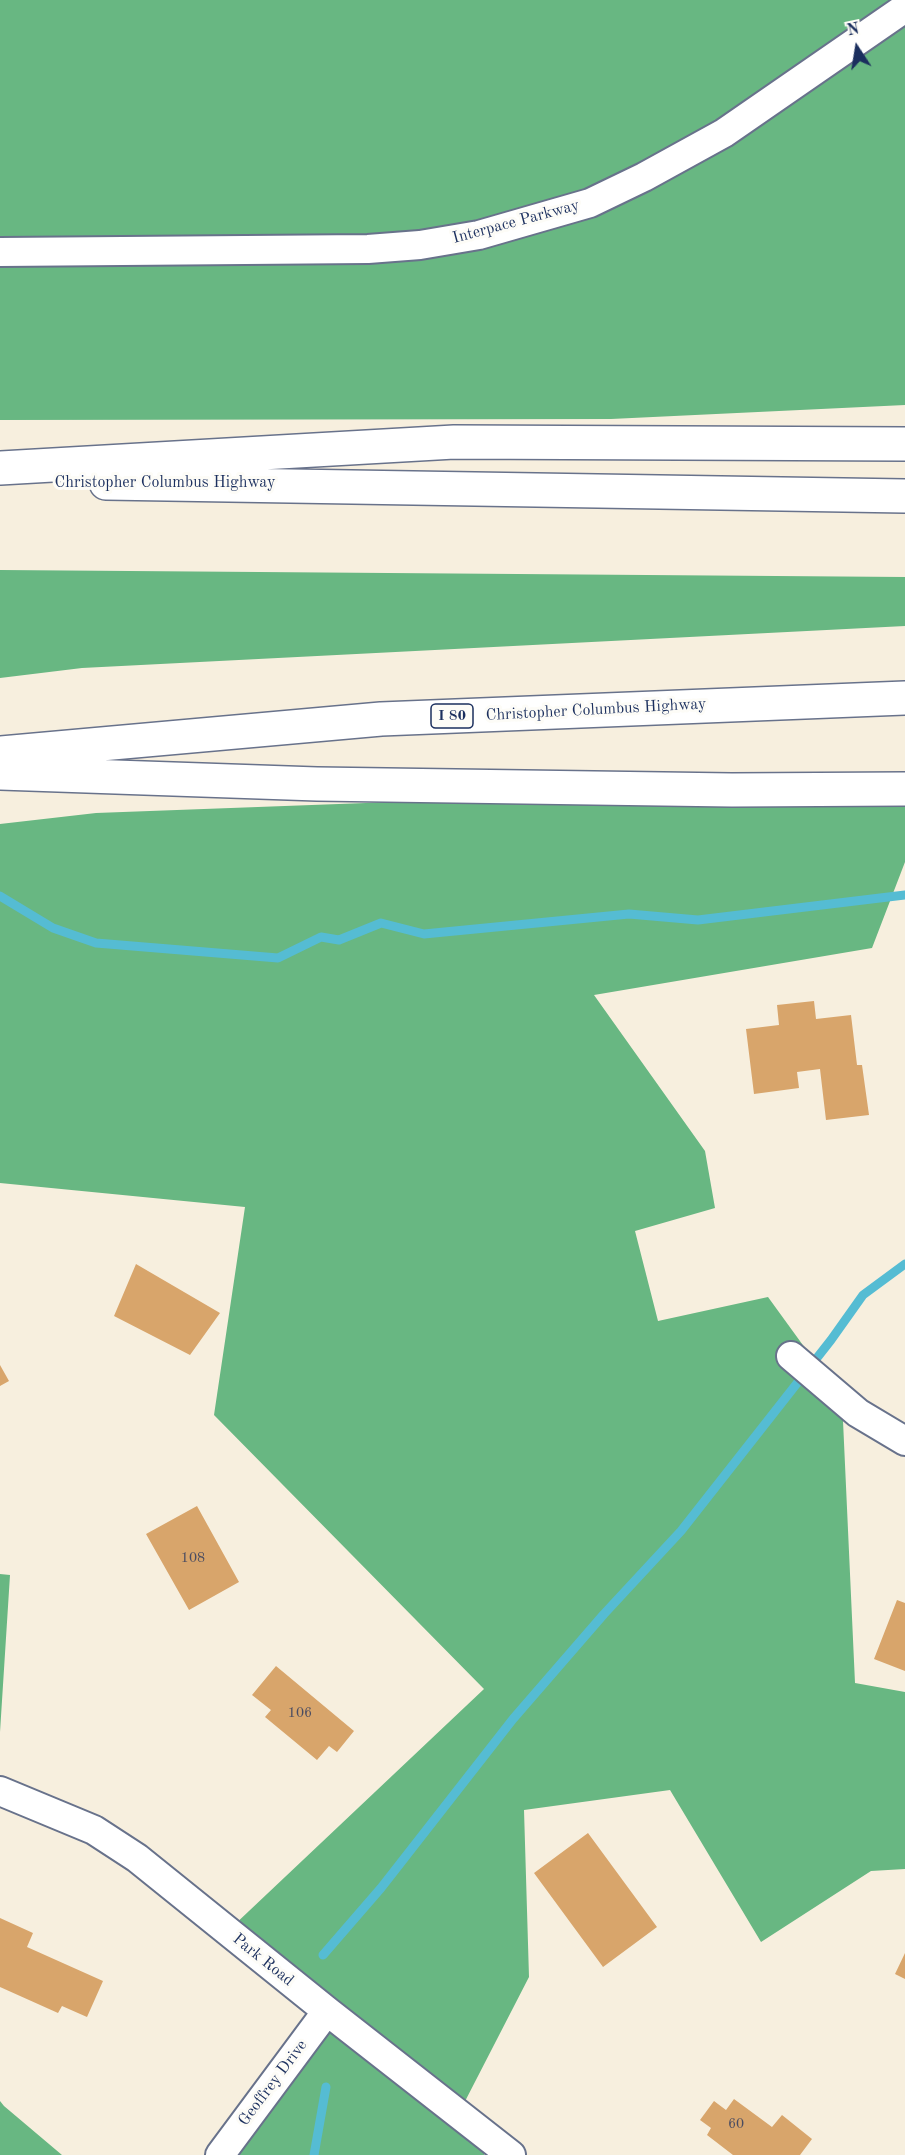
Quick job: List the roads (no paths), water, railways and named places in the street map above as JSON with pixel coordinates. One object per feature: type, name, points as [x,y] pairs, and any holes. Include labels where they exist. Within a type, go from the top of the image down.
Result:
[{"type":"highway","points":[[0,468],[454,442],[905,444]]},
{"type":"highway","name":"Christopher Columbus Highway","points":[[0,482],[255,483],[905,496]]},
{"type":"highway","name":"Christopher Columbus Highway","points":[[0,753],[381,719],[905,698]]},
{"type":"highway","points":[[0,773],[340,785],[732,790],[905,789]]},
{"type":"street","name":"Interpace Parkway","points":[[0,252],[368,249],[420,245],[479,235],[590,203],[644,177],[724,133],[905,8]]},
{"type":"street","points":[[791,1356],[858,1413],[905,1441]]},
{"type":"street","name":"Park Road","points":[[0,1791],[94,1830],[136,1858],[327,2012],[511,2155]]},
{"type":"street","name":"Geoffrey Drive","points":[[220,2155],[327,2012]]},
{"type":"waterway","points":[[0,896],[53,928],[96,943],[278,958],[321,937],[339,940],[381,923],[424,934],[629,914],[698,920],[905,895]]},
{"type":"waterway","points":[[323,1955],[381,1888],[513,1719],[604,1614],[681,1531],[831,1340],[863,1295],[905,1264]]},
{"type":"waterway","points":[[314,2155],[326,2087]]}]
